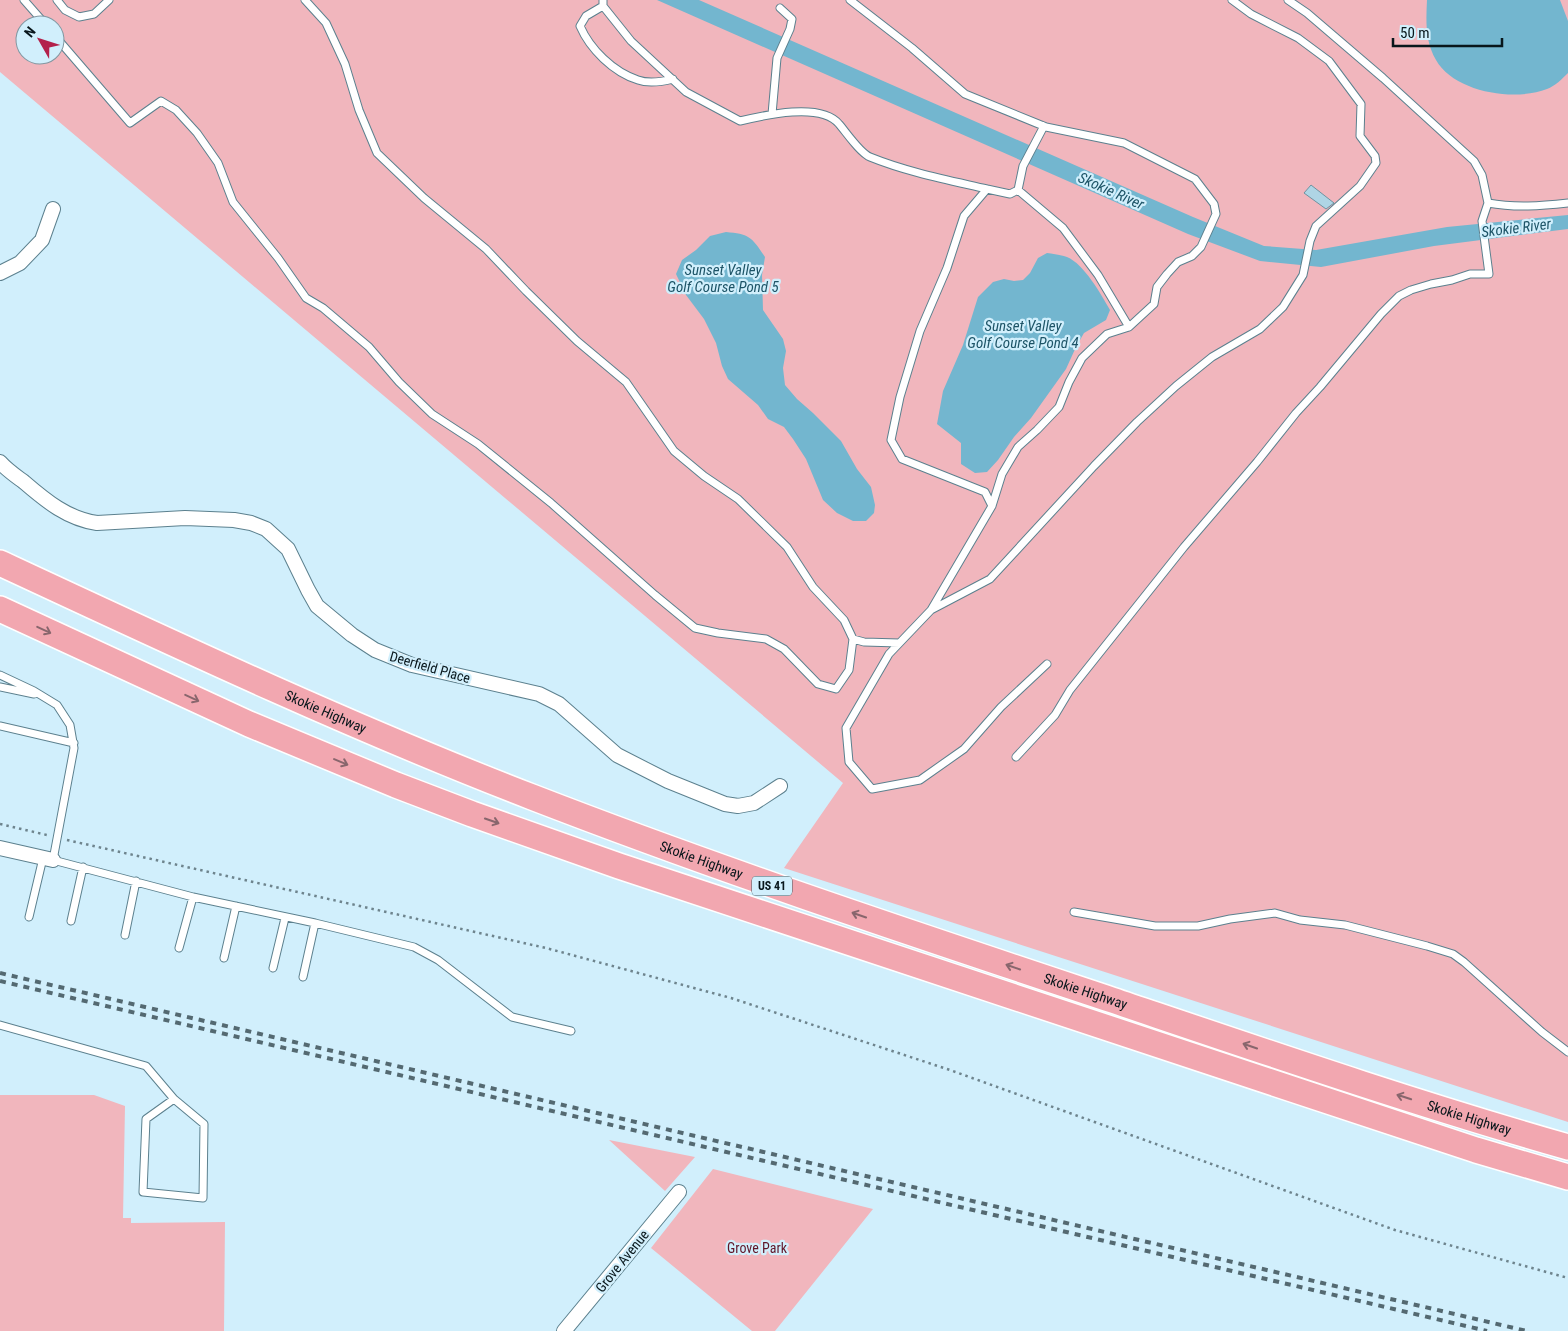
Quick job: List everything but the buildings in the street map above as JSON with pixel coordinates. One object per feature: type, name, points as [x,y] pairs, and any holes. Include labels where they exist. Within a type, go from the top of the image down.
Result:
[{"type":"highway","name":"Skokie Highway","points":[[0,563],[207,659],[392,740],[658,846],[1335,1075],[1568,1148]]},
{"type":"highway","name":"Skokie Highway","points":[[0,609],[249,724],[396,785],[472,814],[619,866],[1467,1147],[1568,1177]]},
{"type":"street","points":[[0,273],[20,263],[42,240],[53,209]]},
{"type":"street","name":"Deerfield Place","points":[[0,462],[47,502],[69,515],[85,521],[97,523],[185,518],[234,520],[251,523],[266,529],[288,549],[317,606],[352,635],[376,650],[412,664],[539,694],[559,704],[618,754],[668,781],[725,804],[738,806],[754,803],[780,786]]},
{"type":"street","points":[[0,848],[48,859]]},
{"type":"street","name":"Grove Avenue","points":[[564,1331],[679,1192]]},
{"type":"lane","points":[[24,0],[37,15]]},
{"type":"lane","points":[[57,0],[65,10],[79,17],[94,14],[109,0]]},
{"type":"lane","points":[[65,48],[130,123],[161,101],[176,110],[197,133],[218,163],[233,202],[278,258],[306,298],[323,308],[369,347],[399,382],[432,414],[486,450],[551,503],[695,628],[766,639],[784,649],[818,684],[836,689],[849,670],[853,639],[844,620],[813,587],[787,547],[738,499],[704,476],[674,452],[626,382],[577,341],[526,292],[486,249],[424,198],[377,153],[359,110],[345,64],[326,23],[305,0]]},
{"type":"lane","points":[[850,0],[912,48],[965,94],[1044,126],[1124,143],[1195,179],[1214,204],[1215,219],[1201,247],[1192,256],[1178,262],[1167,274],[1157,287],[1154,304],[1129,327],[1107,334],[1082,358],[1069,382],[1059,407],[1018,447],[1002,474],[992,506],[931,610],[889,654],[846,728],[849,762],[872,789],[920,780],[964,749],[1001,706],[1047,664]]},
{"type":"lane","points":[[931,610],[990,579],[1137,422],[1176,386],[1212,357],[1260,329],[1283,307],[1303,275],[1310,241],[1316,226],[1360,186],[1376,163],[1375,156],[1360,136],[1361,104],[1329,62],[1298,38],[1251,14],[1232,0]]},
{"type":"lane","points":[[1016,757],[1055,715],[1070,690],[1184,547],[1381,314],[1399,296],[1411,290],[1470,274],[1488,274],[1486,242],[1482,221],[1488,203],[1482,175],[1474,161],[1383,78],[1307,13],[1288,0]]},
{"type":"lane","points":[[673,80],[657,82],[639,81],[628,76],[605,60],[586,39],[580,26],[586,16],[603,3],[631,41],[686,92],[740,121],[772,114],[814,112],[836,120],[867,156],[905,169],[987,189],[1010,194],[1018,190]]},
{"type":"lane","points":[[772,114],[777,58],[790,29],[792,18],[780,8]]},
{"type":"lane","points":[[1018,190],[1023,166],[1044,126]]},
{"type":"lane","points":[[987,189],[964,216],[947,268],[920,331],[900,397],[891,440],[902,459],[985,492],[992,506]]},
{"type":"lane","points":[[1018,190],[1063,228],[1098,275],[1129,327]]},
{"type":"lane","points":[[1488,203],[1506,206],[1547,206],[1568,203]]},
{"type":"lane","points":[[853,639],[864,642],[899,644]]},
{"type":"lane","points":[[0,675],[57,705],[70,725],[74,744],[58,838],[48,859],[29,917]]},
{"type":"lane","points":[[0,687],[41,696]]},
{"type":"lane","points":[[0,726],[74,744]]},
{"type":"lane","points":[[48,859],[192,897],[315,923],[414,948],[438,960],[512,1017],[570,1031]]},
{"type":"lane","points":[[71,921],[83,868]]},
{"type":"lane","points":[[124,935],[136,881]]},
{"type":"lane","points":[[179,948],[192,897]]},
{"type":"lane","points":[[224,958],[236,906]]},
{"type":"lane","points":[[1074,912],[1155,926],[1198,926],[1230,919],[1274,913],[1300,920],[1345,925],[1427,946],[1453,954],[1464,962],[1542,1032],[1568,1052]]},
{"type":"lane","points":[[273,968],[285,918]]},
{"type":"lane","points":[[303,977],[315,923]]},
{"type":"lane","points":[[0,1025],[146,1066],[174,1099],[204,1124],[203,1198],[143,1192],[146,1119],[174,1099]]},
{"type":"path","points":[[0,824],[536,946],[730,998],[959,1074],[1395,1230],[1568,1278]]},
{"type":"green space","points":[[0,0],[1568,0],[1568,1122],[784,868],[843,783],[0,72]]},
{"type":"green space","points":[[0,1095],[94,1095],[125,1106],[123,1218],[131,1218],[131,1223],[225,1222],[224,1331],[0,1331]]},
{"type":"green space","points":[[609,1140],[695,1157],[665,1191]]},
{"type":"green space","name":"Grove Park","points":[[713,1169],[873,1209],[775,1331],[752,1331],[651,1248]]},
{"type":"water","name":"Skokie River","points":[[657,0],[699,0],[1193,217],[1264,246],[1316,250],[1447,227],[1568,215],[1568,229],[1434,246],[1321,267],[1260,261],[1188,234]]},
{"type":"water","points":[[1427,0],[1560,0],[1568,21],[1568,73],[1547,89],[1533,93],[1518,94],[1486,91],[1470,87],[1456,80],[1445,71],[1432,53],[1427,31]]},
{"type":"water","name":"Sunset Valley Golf Course Pond 5","points":[[726,232],[740,234],[749,238],[757,245],[765,257],[762,275],[763,310],[783,339],[786,351],[783,368],[785,385],[841,441],[857,469],[871,487],[875,505],[874,513],[866,521],[853,521],[837,513],[823,500],[806,459],[784,427],[768,419],[758,405],[728,379],[722,366],[716,343],[704,319],[686,295],[676,274],[682,260],[696,250],[710,236]]},
{"type":"water","name":"Sunset Valley Golf Course Pond 4","points":[[1047,253],[1067,257],[1080,266],[1092,280],[1110,310],[1106,320],[1084,333],[1066,369],[998,460],[987,472],[975,473],[961,464],[961,443],[937,424],[943,391],[963,345],[978,297],[993,282],[1004,279],[1023,280],[1030,273],[1038,258]]},
{"type":"railway","points":[[0,973],[1527,1331]]},
{"type":"railway","points":[[0,981],[1487,1331]]}]
